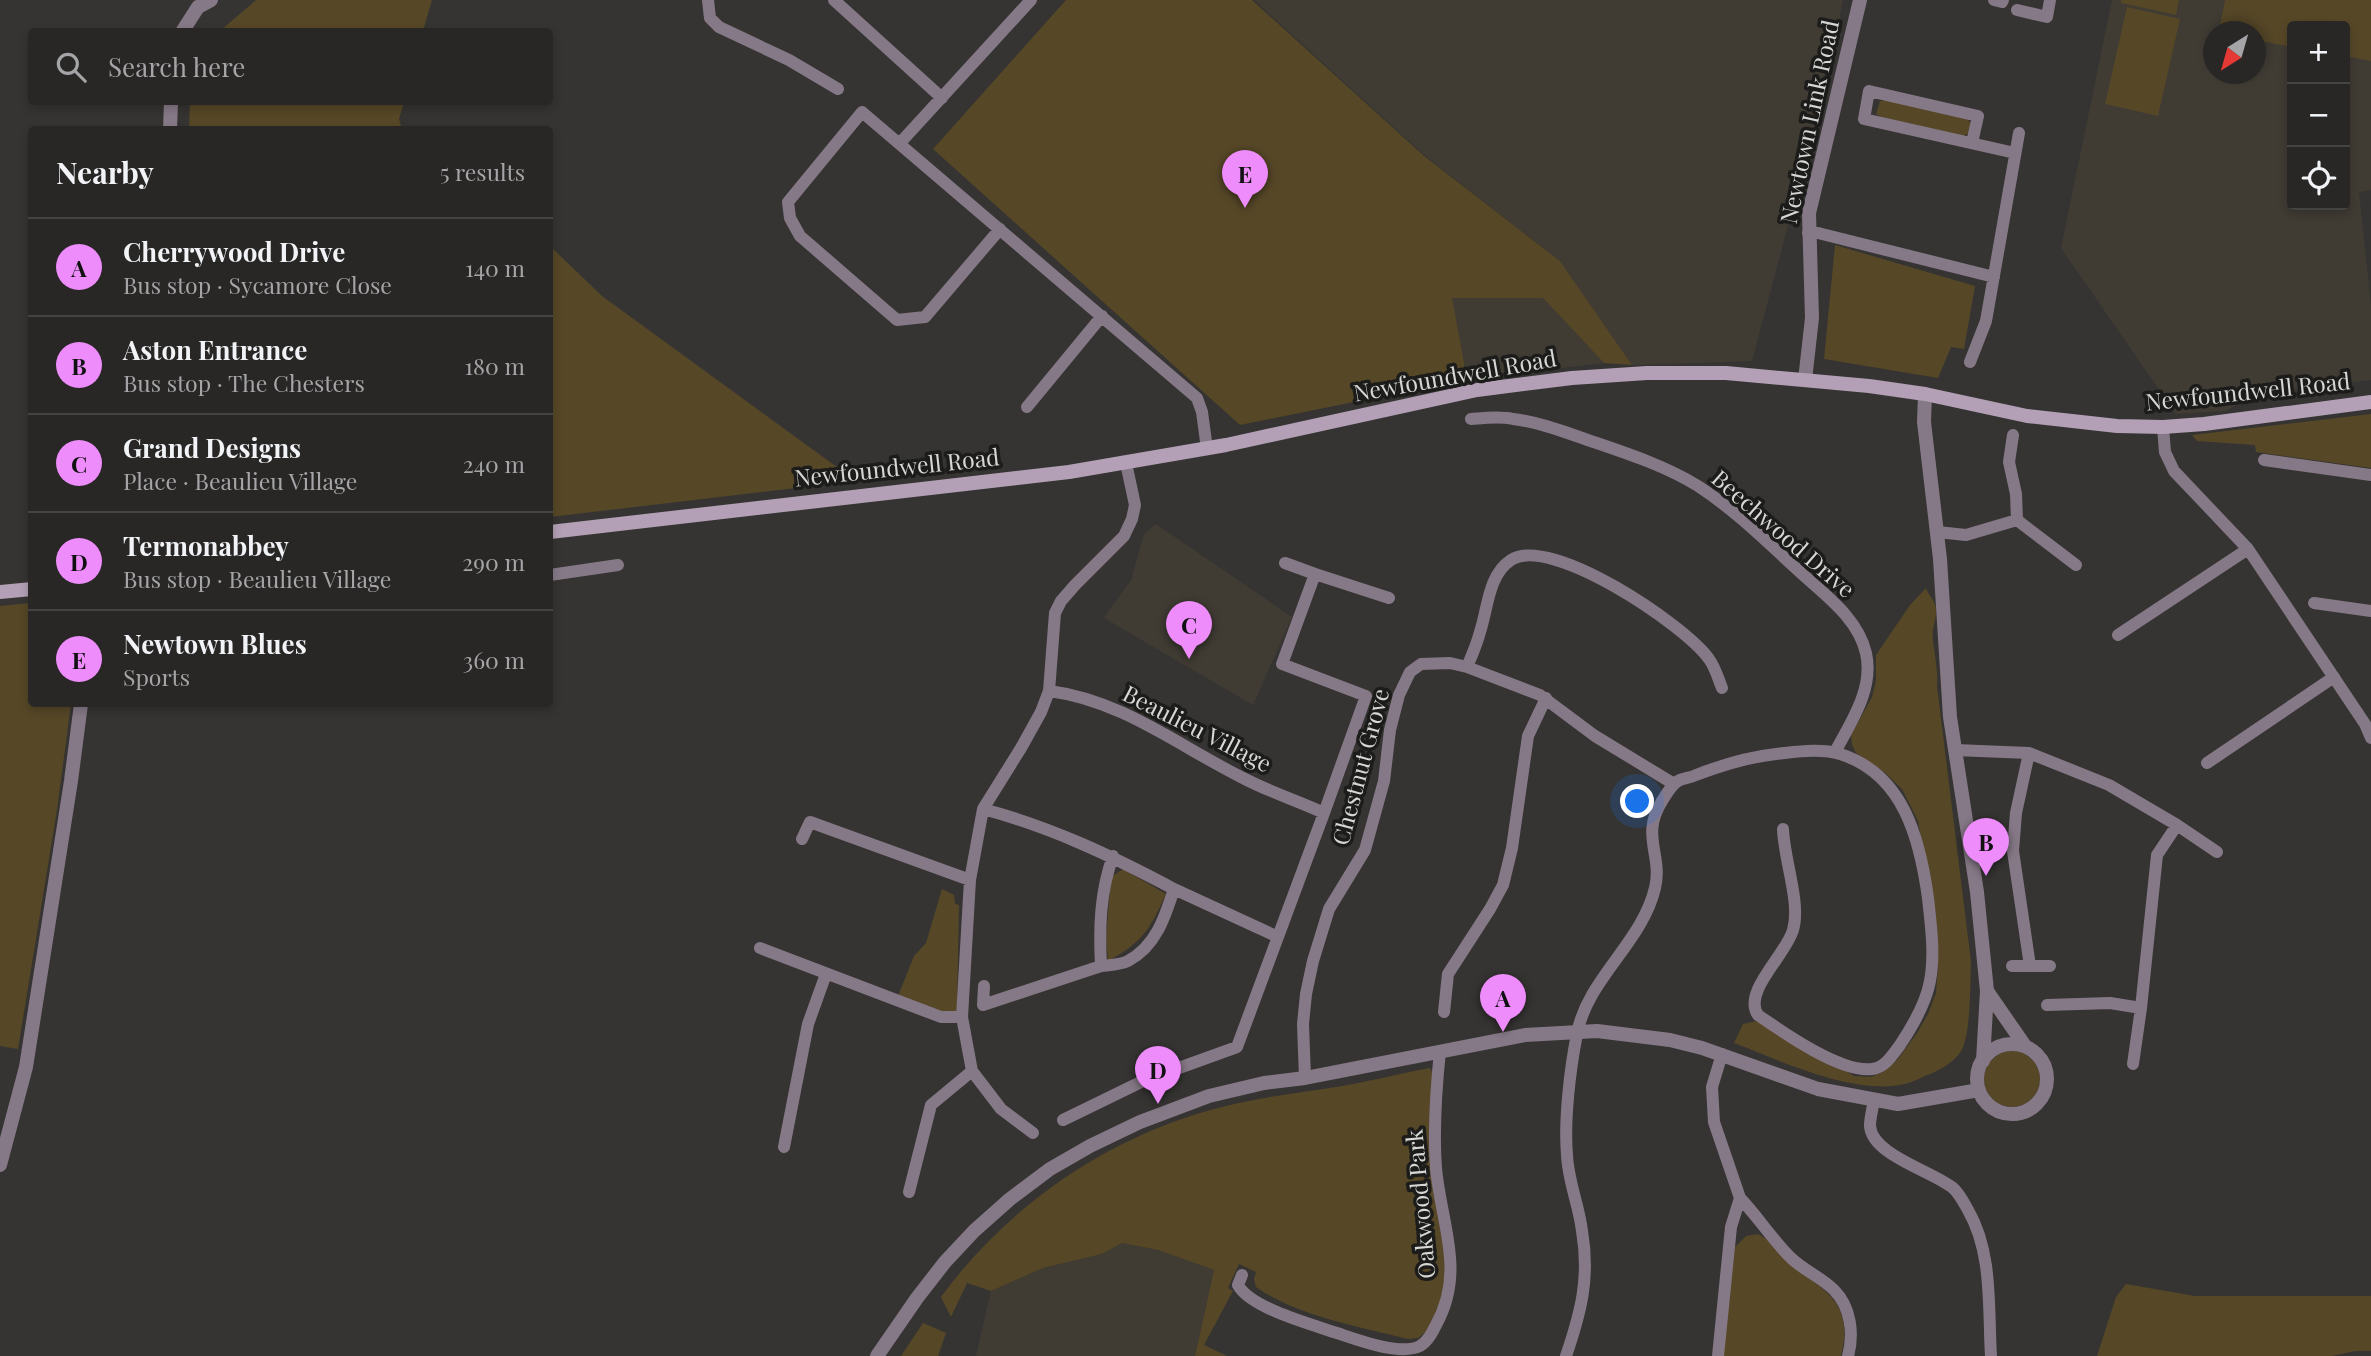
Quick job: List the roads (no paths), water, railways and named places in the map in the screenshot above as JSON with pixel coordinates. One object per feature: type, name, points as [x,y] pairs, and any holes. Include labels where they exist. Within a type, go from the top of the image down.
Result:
[{"type":"main road","name":"Newfoundwell Road","points":[[553,532],[1069,472],[1207,449],[1477,390],[1572,378],[1647,373],[1726,373],[1869,386],[2053,419],[2117,426],[2163,427],[2371,402]]},
{"type":"main road","points":[[0,592],[28,589]]},
{"type":"street","points":[[185,28],[198,7],[211,0]]},
{"type":"street","points":[[708,0],[710,18],[719,27],[789,60],[838,89]]},
{"type":"street","points":[[834,0],[942,98]]},
{"type":"street","points":[[845,10],[855,0]]},
{"type":"street","points":[[900,144],[1031,0]]},
{"type":"street","name":"Newtown Link Road","points":[[1805,380],[1812,318],[1809,213],[1860,0]]},
{"type":"street","points":[[1994,0],[2003,0]]},
{"type":"street","points":[[2017,10],[2047,17],[2050,0]]},
{"type":"street","points":[[1972,143],[1978,116],[1869,90],[1864,119],[2015,153]]},
{"type":"street","points":[[170,126],[171,105]]},
{"type":"street","points":[[1000,229],[925,317],[897,320],[800,236],[790,218],[788,202],[862,112],[900,144],[1000,229],[1102,316],[1197,398],[1202,412],[1207,449]]},
{"type":"street","points":[[1970,362],[1986,321],[2019,133]]},
{"type":"street","points":[[1808,233],[1818,233],[1994,277]]},
{"type":"street","points":[[1027,407],[1102,316]]},
{"type":"street","points":[[1925,394],[1924,422],[1937,532],[1950,717],[1977,892],[1987,991],[1983,1061],[1977,1079],[1979,1090],[1986,1101],[1994,1109],[2006,1113],[2021,1113],[2034,1106],[2043,1096],[2047,1070],[2039,1055],[2025,1046],[2006,1044],[1991,1051],[1983,1061]]},
{"type":"street","name":"Beechwood Drive","points":[[1471,419],[1513,418],[1609,447],[1674,473],[1725,505],[1814,585],[1856,627],[1866,655],[1866,687],[1852,722],[1835,752]]},
{"type":"street","points":[[2163,427],[2165,452],[2174,471],[2248,549],[2371,737]]},
{"type":"street","points":[[2012,435],[2009,462],[2016,494],[2017,520]]},
{"type":"street","points":[[2264,460],[2371,475]]},
{"type":"street","points":[[1033,1133],[1001,1109],[972,1071],[962,1017],[970,880],[983,809],[1021,748],[1049,691],[1055,613],[1075,585],[1124,536],[1132,519],[1135,505],[1126,463]]},
{"type":"street","points":[[1937,532],[1966,535],[2017,520]]},
{"type":"street","points":[[2017,520],[2076,565]]},
{"type":"street","points":[[2118,635],[2248,549]]},
{"type":"street","points":[[1467,667],[1494,580],[1505,564],[1513,558],[1534,554],[1604,580],[1632,595],[1695,643],[1709,659],[1722,688]]},
{"type":"street","points":[[1284,563],[1389,598]]},
{"type":"street","points":[[553,575],[618,565]]},
{"type":"street","points":[[1063,1120],[1143,1081],[1237,1047],[1366,696],[1282,664],[1315,574]]},
{"type":"street","points":[[2314,603],[2371,611]]},
{"type":"street","name":"Chestnut Grove","points":[[1305,1078],[1303,1024],[1313,961],[1329,909],[1365,850],[1370,836],[1384,781],[1390,730],[1399,695],[1410,672],[1421,664],[1450,663],[1546,698],[1595,736],[1674,783]]},
{"type":"street","points":[[2207,763],[2334,677]]},
{"type":"street","name":"Beaulieu Village","points":[[1049,691],[1106,705],[1175,738],[1245,779],[1324,813]]},
{"type":"street","points":[[1444,1012],[1448,974],[1503,885],[1528,736],[1546,698]]},
{"type":"street","points":[[0,1165],[26,1067],[81,707]]},
{"type":"street","points":[[1955,750],[2029,753],[2109,785],[2217,852]]},
{"type":"street","points":[[1566,1356],[1582,1306],[1586,1269],[1582,1229],[1569,1171],[1566,1143],[1577,1031],[1596,989],[1633,934],[1655,887],[1656,868],[1651,827],[1655,813],[1674,783],[1711,769],[1759,756],[1790,752],[1835,752],[1852,758],[1874,774],[1898,799],[1916,838],[1931,926],[1930,984],[1904,1038],[1880,1068],[1856,1069],[1836,1063],[1758,1015],[1754,1009],[1757,990],[1789,942],[1796,918],[1783,829]]},
{"type":"street","points":[[2029,753],[2016,813],[2013,851],[2030,966]]},
{"type":"street","points":[[983,809],[1065,835],[1278,937]]},
{"type":"street","points":[[802,839],[810,822],[970,880]]},
{"type":"street","points":[[2133,1064],[2157,855],[2177,825]]},
{"type":"street","points":[[1101,966],[1101,906],[1105,878],[1113,856]]},
{"type":"street","points":[[984,986],[983,1006],[1101,966],[1126,962],[1148,945],[1162,925],[1174,889]]},
{"type":"street","points":[[760,948],[941,1017],[962,1017]]},
{"type":"street","points":[[2012,966],[2050,966]]},
{"type":"street","points":[[784,1147],[808,1024],[826,974]]},
{"type":"street","points":[[1987,991],[2025,1046]]},
{"type":"street","points":[[2047,1006],[2110,1003],[2141,1008]]},
{"type":"street","points":[[877,1356],[917,1297],[967,1239],[1010,1199],[1050,1169],[1140,1122],[1209,1096],[1264,1083],[1305,1078],[1525,1035],[1577,1031],[1670,1040],[1722,1054],[1818,1089],[1898,1104],[1979,1090]]},
{"type":"street","name":"Oakwood Park","points":[[1242,1275],[1238,1285],[1242,1292],[1254,1300],[1330,1331],[1370,1344],[1405,1350],[1419,1347],[1429,1338],[1448,1300],[1452,1261],[1436,1169],[1434,1112],[1440,1051]]},
{"type":"street","points":[[1722,1054],[1712,1087],[1714,1122],[1740,1198],[1791,1258],[1834,1290],[1847,1310],[1851,1328],[1848,1356]]},
{"type":"street","points":[[909,1192],[931,1105],[972,1071]]},
{"type":"street","points":[[1874,1099],[1870,1127],[1874,1138],[1884,1149],[1934,1175],[1955,1190],[1979,1231],[1985,1256],[1991,1356]]},
{"type":"street","points":[[1718,1356],[1731,1227],[1740,1198]]},
{"type":"place","name":"Newtown Blues","points":[[1245,208]]},
{"type":"place","name":"Grand Designs","points":[[1189,659]]},
{"type":"place","name":"Aston Entrance","points":[[1986,876]]},
{"type":"place","name":"Cherrywood Drive","points":[[1503,1032]]},
{"type":"place","name":"Termonabbey","points":[[1158,1104]]}]
